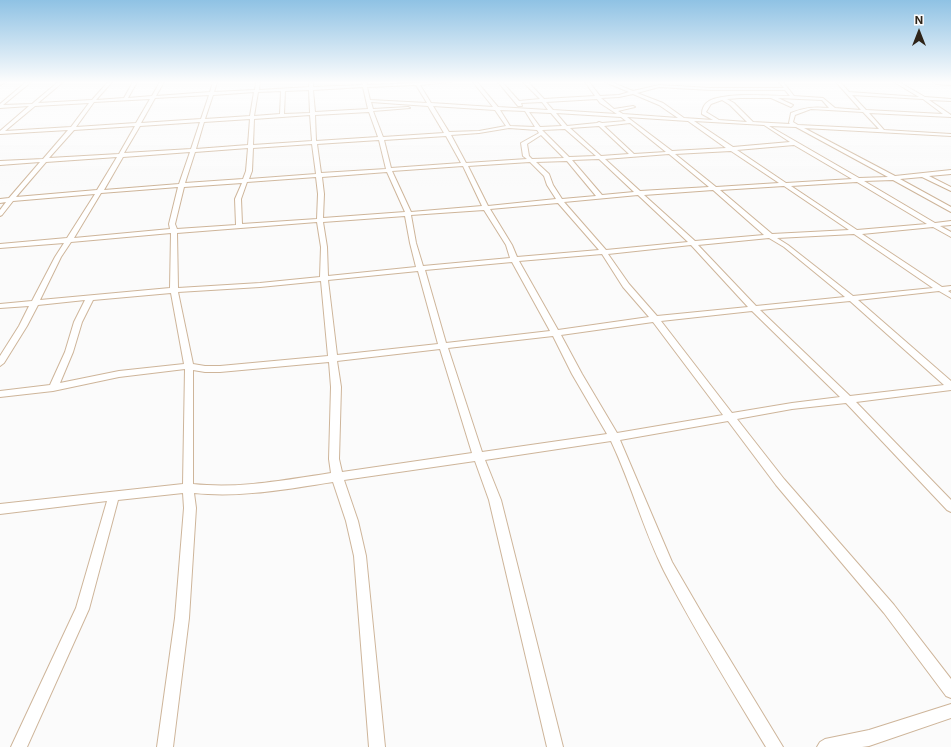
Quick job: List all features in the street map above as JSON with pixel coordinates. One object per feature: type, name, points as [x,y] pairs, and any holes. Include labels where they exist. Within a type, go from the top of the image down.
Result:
[{"type":"street","points":[[0,133],[18,117]]},
{"type":"street","points":[[0,214],[81,117]]},
{"type":"street","points":[[0,364],[35,303],[42,286],[143,117]]},
{"type":"street","points":[[166,747],[182,618],[190,508],[188,488],[189,366],[174,290],[174,231],[172,224],[192,151],[203,117]]},
{"type":"street","points":[[239,226],[238,199],[249,171],[252,117]]},
{"type":"street","points":[[0,133],[256,117]]},
{"type":"street","points":[[312,117],[321,194],[320,220],[324,247],[324,279],[336,388],[334,459],[337,476],[352,520],[360,556],[377,747]]},
{"type":"street","points":[[373,117],[384,146],[389,170],[405,202],[413,243],[443,346],[478,456],[495,500],[555,747]]},
{"type":"street","points":[[437,117],[464,164],[486,208],[509,245],[514,259],[539,301],[555,333],[614,437],[668,566],[698,622],[775,747]]},
{"type":"street","points":[[502,117],[509,128]]},
{"type":"street","points":[[530,117],[540,131],[568,159],[600,197]]},
{"type":"street","points":[[556,117],[693,243],[754,309],[849,400],[951,507]]},
{"type":"street","points":[[592,117],[633,155]]},
{"type":"street","points":[[623,117],[716,189],[770,236],[786,246],[852,299],[951,386]]},
{"type":"street","points":[[635,117],[951,135]]},
{"type":"street","points":[[682,117],[786,184],[951,296]]},
{"type":"street","points":[[711,117],[722,122]]},
{"type":"street","points":[[745,117],[752,124]]},
{"type":"street","points":[[792,117],[790,123],[793,126],[894,178],[951,210]]},
{"type":"street","points":[[870,117],[883,131]]},
{"type":"street","points":[[0,163],[192,151],[314,141],[446,134],[509,128],[540,131],[565,127],[631,122]]},
{"type":"street","points":[[763,124],[951,235]]},
{"type":"street","points":[[540,131],[524,143],[524,153],[529,160],[547,175],[550,185],[560,201],[604,252],[626,285],[655,319],[808,516],[889,610],[951,691]]},
{"type":"street","points":[[0,201],[246,180],[318,176],[464,164],[633,155],[795,143]]},
{"type":"street","points":[[0,246],[174,231],[486,208],[600,197],[894,178],[951,172]]},
{"type":"street","points":[[922,175],[951,189]]},
{"type":"street","points":[[0,306],[174,290],[260,286],[514,259],[770,236],[855,232],[951,222]]},
{"type":"street","points":[[0,394],[53,388],[119,374],[189,366],[205,369],[220,369],[332,358],[555,333],[655,319],[951,288]]},
{"type":"street","points":[[53,388],[69,352],[78,322],[90,298]]},
{"type":"street","points":[[0,509],[188,488],[216,491],[246,490],[614,437],[792,406],[951,386]]},
{"type":"street","points":[[19,747],[82,609],[114,496]]},
{"type":"street","points":[[825,747],[869,738],[951,711]]}]
